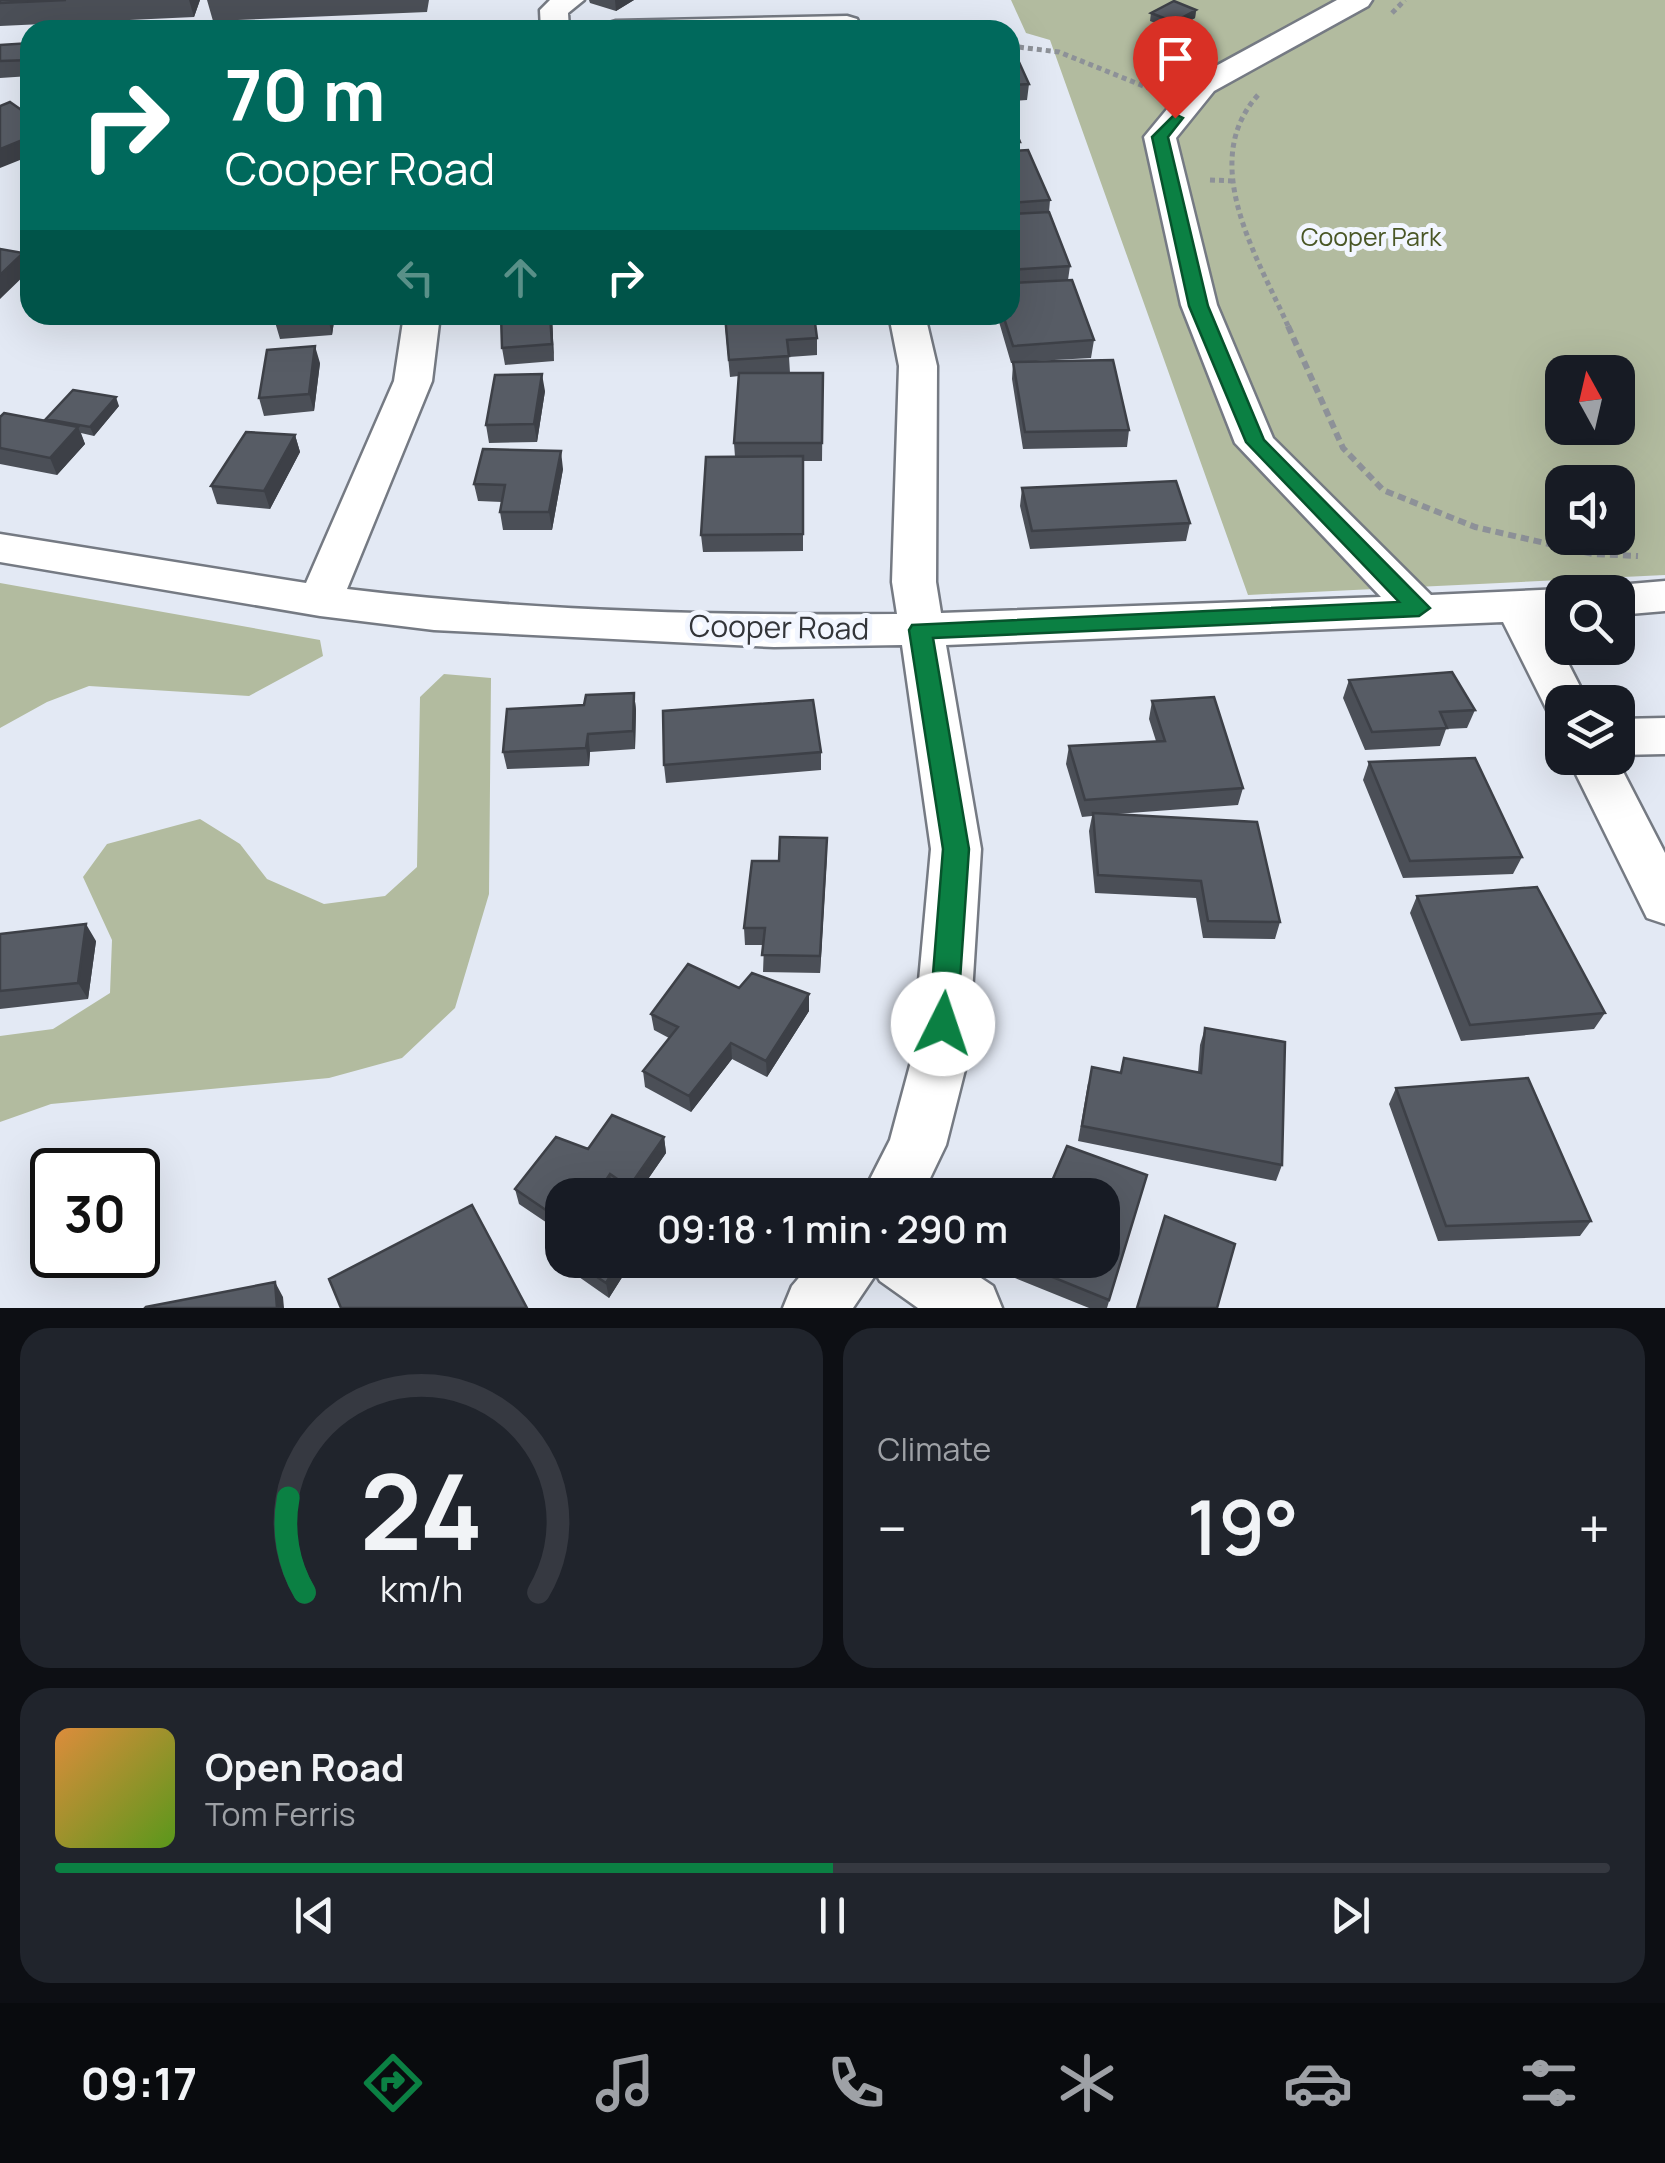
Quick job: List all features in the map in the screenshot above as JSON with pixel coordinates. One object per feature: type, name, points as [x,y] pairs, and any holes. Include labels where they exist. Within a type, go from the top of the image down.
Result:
[{"type":"street","points":[[554,20],[554,10],[570,0]]},
{"type":"street","points":[[1358,0],[1203,84],[1160,137],[1198,306],[1256,442],[1419,608]]},
{"type":"street","points":[[664,20],[692,14],[759,20]]},
{"type":"street","points":[[320,601],[413,380],[421,325]]},
{"type":"street","points":[[900,1178],[917,1145],[940,1058],[956,849],[914,582],[918,366],[909,325]]},
{"type":"street","name":"Cooper Road","points":[[0,548],[320,601],[434,615],[774,631],[920,630],[1545,605]]},
{"type":"street","points":[[1635,599],[1665,596]]},
{"type":"street","points":[[1517,607],[1556,685]]},
{"type":"street","points":[[1635,729],[1662,716]]},
{"type":"street","points":[[1603,775],[1654,857],[1665,903]]},
{"type":"street","points":[[814,1308],[838,1278]]},
{"type":"street","points":[[927,1278],[971,1308]]},
{"type":"path","points":[[1392,13],[1405,0]]},
{"type":"path","points":[[1020,47],[1058,52],[1125,80],[1190,100]]},
{"type":"path","points":[[1262,92],[1242,113],[1229,153],[1242,222],[1343,448],[1383,490],[1475,527],[1593,554],[1647,557]]},
{"type":"green space","name":"Cooper Park","points":[[1011,0],[1665,0],[1665,575],[1545,575],[1545,581],[1248,595],[1050,40],[1026,33]]},
{"type":"green space","points":[[0,583],[320,640],[323,656],[249,696],[89,686],[47,702],[0,728]]},
{"type":"green space","points":[[444,674],[491,678],[489,894],[455,1008],[402,1058],[329,1078],[51,1104],[0,1122],[0,1036],[53,1029],[110,993],[112,940],[83,877],[107,844],[200,819],[240,844],[267,879],[324,904],[385,896],[417,867],[420,697]]},
{"type":"building","points":[[0,0],[66,0],[0,3]]},
{"type":"building","points":[[1174,1],[1196,10],[1174,22],[1151,13]]},
{"type":"building","points":[[20,44],[20,60],[0,61],[0,45]]},
{"type":"building","points":[[1020,64],[1029,84],[1020,84]]},
{"type":"building","points":[[10,102],[20,109],[20,141],[0,149],[0,106]]},
{"type":"building","points":[[1020,150],[1028,150],[1050,200],[1020,202]]},
{"type":"building","points":[[1049,212],[1070,266],[1020,269],[1020,213]]},
{"type":"building","points":[[0,249],[20,252],[20,256],[0,275]]},
{"type":"building","points":[[1072,280],[1094,340],[1013,346],[1006,325],[1020,325],[1020,283]]},
{"type":"building","points":[[501,325],[551,325],[552,344],[502,348]]},
{"type":"building","points":[[726,325],[815,325],[817,338],[787,340],[789,356],[729,360]]},
{"type":"building","points":[[315,346],[309,394],[259,398],[267,350]]},
{"type":"building","points":[[1113,360],[1129,430],[1025,432],[1013,362]]},
{"type":"building","points":[[739,373],[823,373],[822,443],[734,443]]},
{"type":"building","points":[[542,374],[534,424],[486,425],[495,375]]},
{"type":"building","points":[[73,390],[116,397],[90,427],[46,419]]},
{"type":"building","points":[[4,413],[78,427],[50,458],[0,448],[0,417]]},
{"type":"building","points":[[246,432],[295,435],[264,491],[211,486]]},
{"type":"building","points":[[483,449],[561,451],[549,512],[500,512],[505,485],[474,484]]},
{"type":"building","points":[[803,456],[803,534],[701,535],[706,457]]},
{"type":"building","points":[[1176,481],[1190,523],[1032,531],[1022,488]]},
{"type":"building","points":[[1452,672],[1475,710],[1440,712],[1447,728],[1372,732],[1349,680]]},
{"type":"building","points":[[634,693],[633,731],[588,734],[586,748],[503,752],[507,709],[584,705],[586,695]]},
{"type":"building","points":[[1214,697],[1243,788],[1085,800],[1069,746],[1165,741],[1152,701]]},
{"type":"building","points":[[813,700],[821,752],[664,765],[663,711]]},
{"type":"building","points":[[1475,758],[1522,857],[1410,861],[1369,762]]},
{"type":"building","points":[[1093,813],[1257,822],[1280,922],[1208,921],[1201,881],[1098,875]]},
{"type":"building","points":[[780,837],[827,838],[820,956],[762,955],[765,928],[744,928],[752,861],[779,861]]},
{"type":"building","points":[[1537,887],[1605,1013],[1470,1025],[1417,896]]},
{"type":"building","points":[[86,924],[78,983],[0,991],[0,934]]},
{"type":"building","points":[[688,964],[739,988],[752,973],[809,994],[766,1061],[731,1043],[689,1096],[643,1071],[678,1027],[651,1014]]},
{"type":"building","points":[[1205,1028],[1285,1042],[1282,1165],[1082,1126],[1092,1067],[1121,1073],[1124,1058],[1201,1073]]},
{"type":"building","points":[[1528,1078],[1591,1221],[1446,1226],[1396,1088]]},
{"type":"building","points":[[612,1115],[664,1137],[635,1178],[616,1178],[610,1174],[607,1178],[545,1178],[545,1209],[515,1189],[556,1137],[588,1149]]},
{"type":"building","points":[[1067,1146],[1147,1175],[1120,1264],[1120,1178],[1053,1178]]},
{"type":"building","points":[[472,1205],[527,1308],[341,1308],[329,1279]]},
{"type":"building","points":[[1165,1216],[1235,1244],[1217,1308],[1137,1308]]},
{"type":"building","points":[[1055,1278],[1116,1278],[1109,1300]]},
{"type":"building","points":[[275,1282],[277,1308],[145,1308],[146,1307]]},
{"type":"route","points":[[943,1024],[956,849],[920,630],[1036,628],[1419,608],[1256,442],[1198,306],[1160,137],[1175,118]]}]
